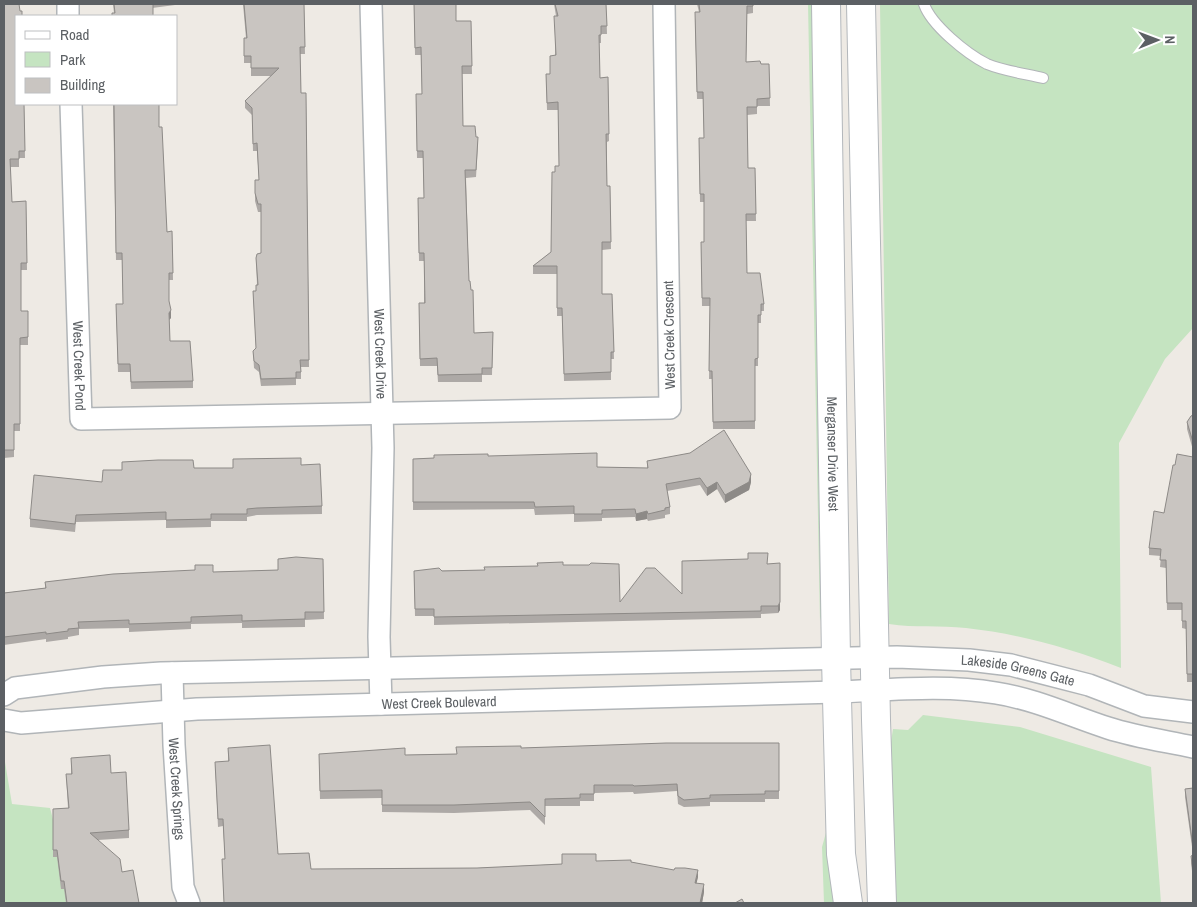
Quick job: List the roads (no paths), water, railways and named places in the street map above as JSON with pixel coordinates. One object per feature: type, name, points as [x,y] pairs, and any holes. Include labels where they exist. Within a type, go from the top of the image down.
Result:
[{"type":"street","name":"West Creek Drive","points":[[371,4],[382,414],[379,667],[381,704]]},
{"type":"street","name":"West Creek Crescent","points":[[382,414],[670,408],[664,4]]},
{"type":"street","name":"Merganser Drive West","points":[[826,4],[836,659],[841,854],[848,903]]},
{"type":"street","points":[[862,4],[874,658],[882,903]]},
{"type":"street","name":"West Creek Pond","points":[[71,105],[81,419],[382,414]]},
{"type":"street","name":"Lakeside Greens Gate","points":[[836,659],[969,660],[1011,665],[1089,685],[1144,706],[1193,712]]},
{"type":"street","points":[[4,695],[14,688],[104,677],[172,673],[379,667],[836,659]]},
{"type":"street","name":"West Creek Springs","points":[[172,673],[172,711],[183,887],[189,903]]},
{"type":"street","name":"Lakeside Greens Gate","points":[[875,690],[946,689],[995,692],[1028,699],[1108,728],[1147,738],[1193,746]]},
{"type":"street","name":"West Creek Boulevard","points":[[4,720],[21,723],[172,711],[875,690]]},
{"type":"lane","points":[[924,4],[926,11],[944,33],[987,64],[1043,78]]}]
